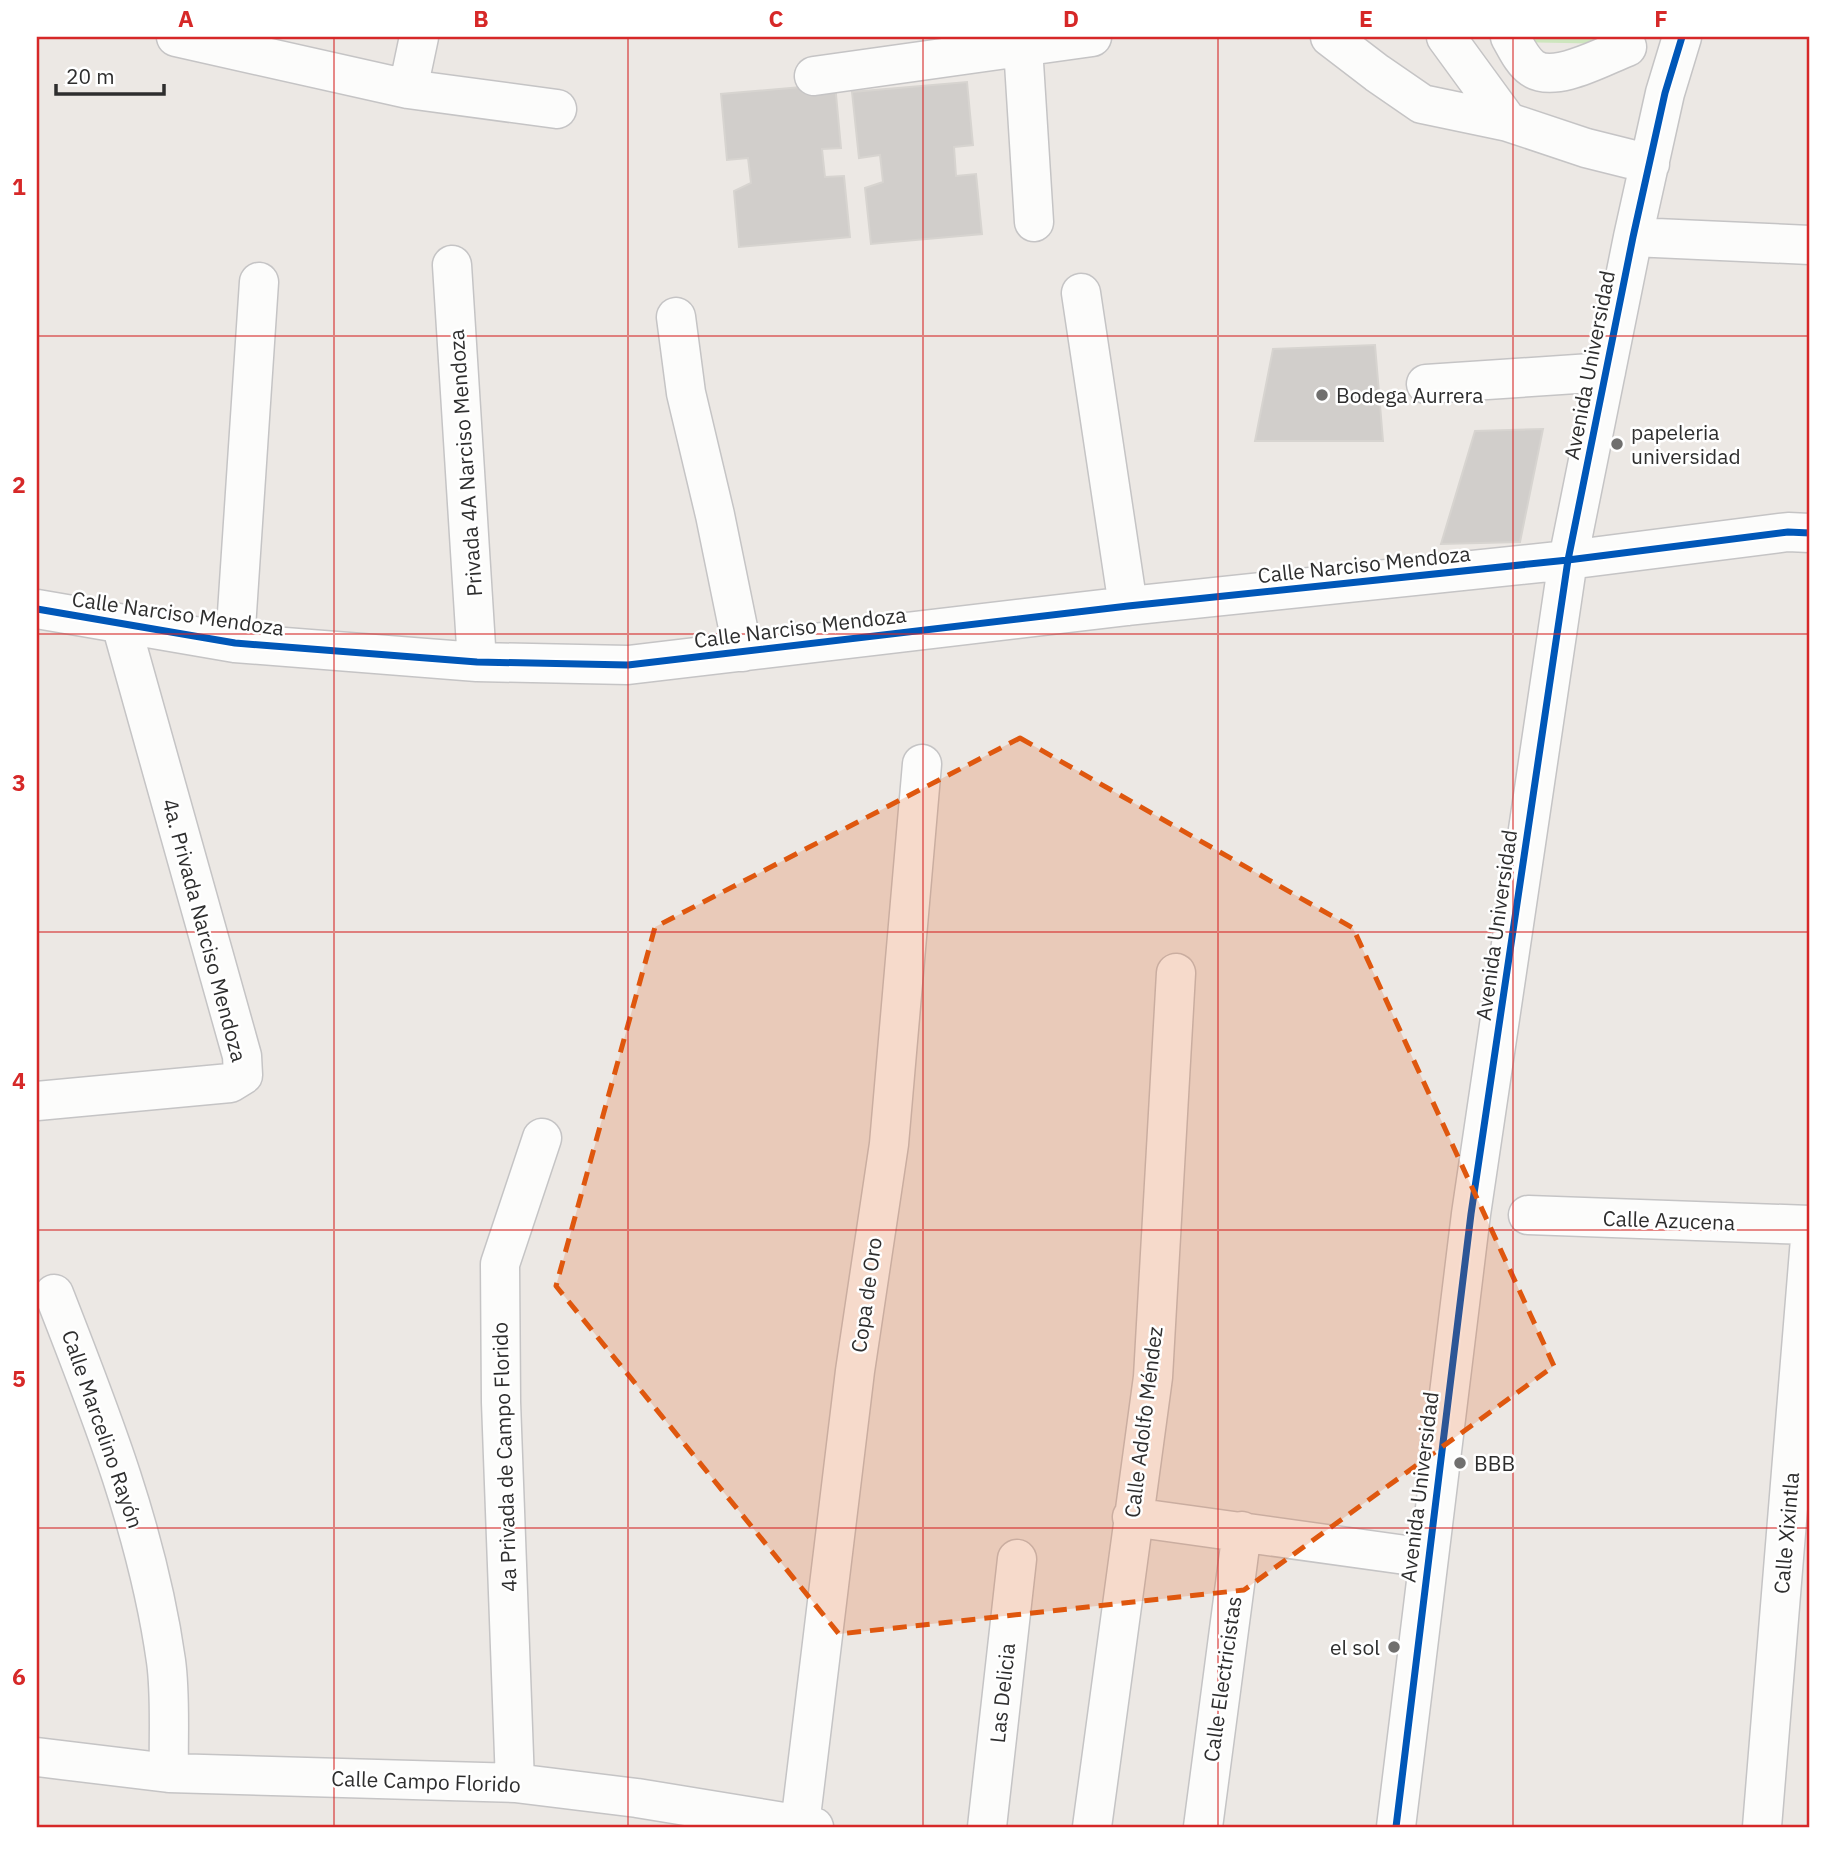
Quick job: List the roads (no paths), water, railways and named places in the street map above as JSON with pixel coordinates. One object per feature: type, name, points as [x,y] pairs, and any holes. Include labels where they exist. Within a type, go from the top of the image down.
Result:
[{"type":"street","points":[[176,37],[408,89],[557,109]]},
{"type":"street","points":[[408,89],[419,37]]},
{"type":"street","points":[[814,76],[920,49],[1023,47],[1092,37]]},
{"type":"street","points":[[1330,37],[1377,74],[1422,104],[1508,122],[1586,148],[1650,164]]},
{"type":"street","points":[[1447,37],[1508,122]]},
{"type":"street","points":[[1510,37],[1532,68],[1544,73],[1559,74],[1624,42],[1665,93]]},
{"type":"street","name":"Avenida Universidad","points":[[1396,1827],[1471,1214],[1568,560],[1633,237],[1665,93],[1682,37]]},
{"type":"street","points":[[1023,47],[1034,222]]},
{"type":"street","points":[[1633,237],[1810,245]]},
{"type":"street","name":"Privada 4A Narciso Mendoza","points":[[452,265],[477,662]]},
{"type":"street","points":[[235,643],[259,282]]},
{"type":"street","points":[[1081,293],[1128,606]]},
{"type":"street","points":[[676,317],[686,393],[715,515],[743,652]]},
{"type":"street","points":[[1426,384],[1606,372]]},
{"type":"street","name":"Calle Narciso Mendoza","points":[[37,609],[235,643],[477,662],[628,665],[1128,606],[1568,560],[1788,532],[1810,533]]},
{"type":"street","name":"4a. Privada Narciso Mendoza","points":[[37,1101],[230,1083],[243,1075],[242,1056],[121,624]]},
{"type":"street","name":"Copa de Oro","points":[[807,1826],[855,1371],[889,1144],[922,764]]},
{"type":"street","name":"Calle Adolfo Méndez","points":[[1092,1827],[1153,1377],[1176,973]]},
{"type":"street","name":"4a Privada de Campo Florido","points":[[516,1783],[501,1402],[500,1264],[542,1138]]},
{"type":"street","name":"Calle Azucena","points":[[1528,1215],[1810,1225]]},
{"type":"street","name":"Calle Xixintla","points":[[1762,1827],[1810,1239]]},
{"type":"street","name":"Calle Marcelino Rayón","points":[[54,1294],[108,1431],[139,1526],[167,1663],[169,1773]]},
{"type":"street","points":[[1132,1517],[1427,1558]]},
{"type":"street","name":"Calle Electricistas","points":[[1203,1827],[1242,1531]]},
{"type":"street","name":"Las Delicia","points":[[987,1827],[1017,1559]]},
{"type":"street","name":"Calle Campo Florido","points":[[37,1757],[169,1773],[516,1783],[635,1812],[807,1826]]},
{"type":"place","name":"Bodega Aurrera","points":[[1322,395]]},
{"type":"place","name":"papeleria universidad","points":[[1617,444]]},
{"type":"place","name":"BBB","points":[[1460,1463]]},
{"type":"place","name":"el sol","points":[[1394,1647]]}]
